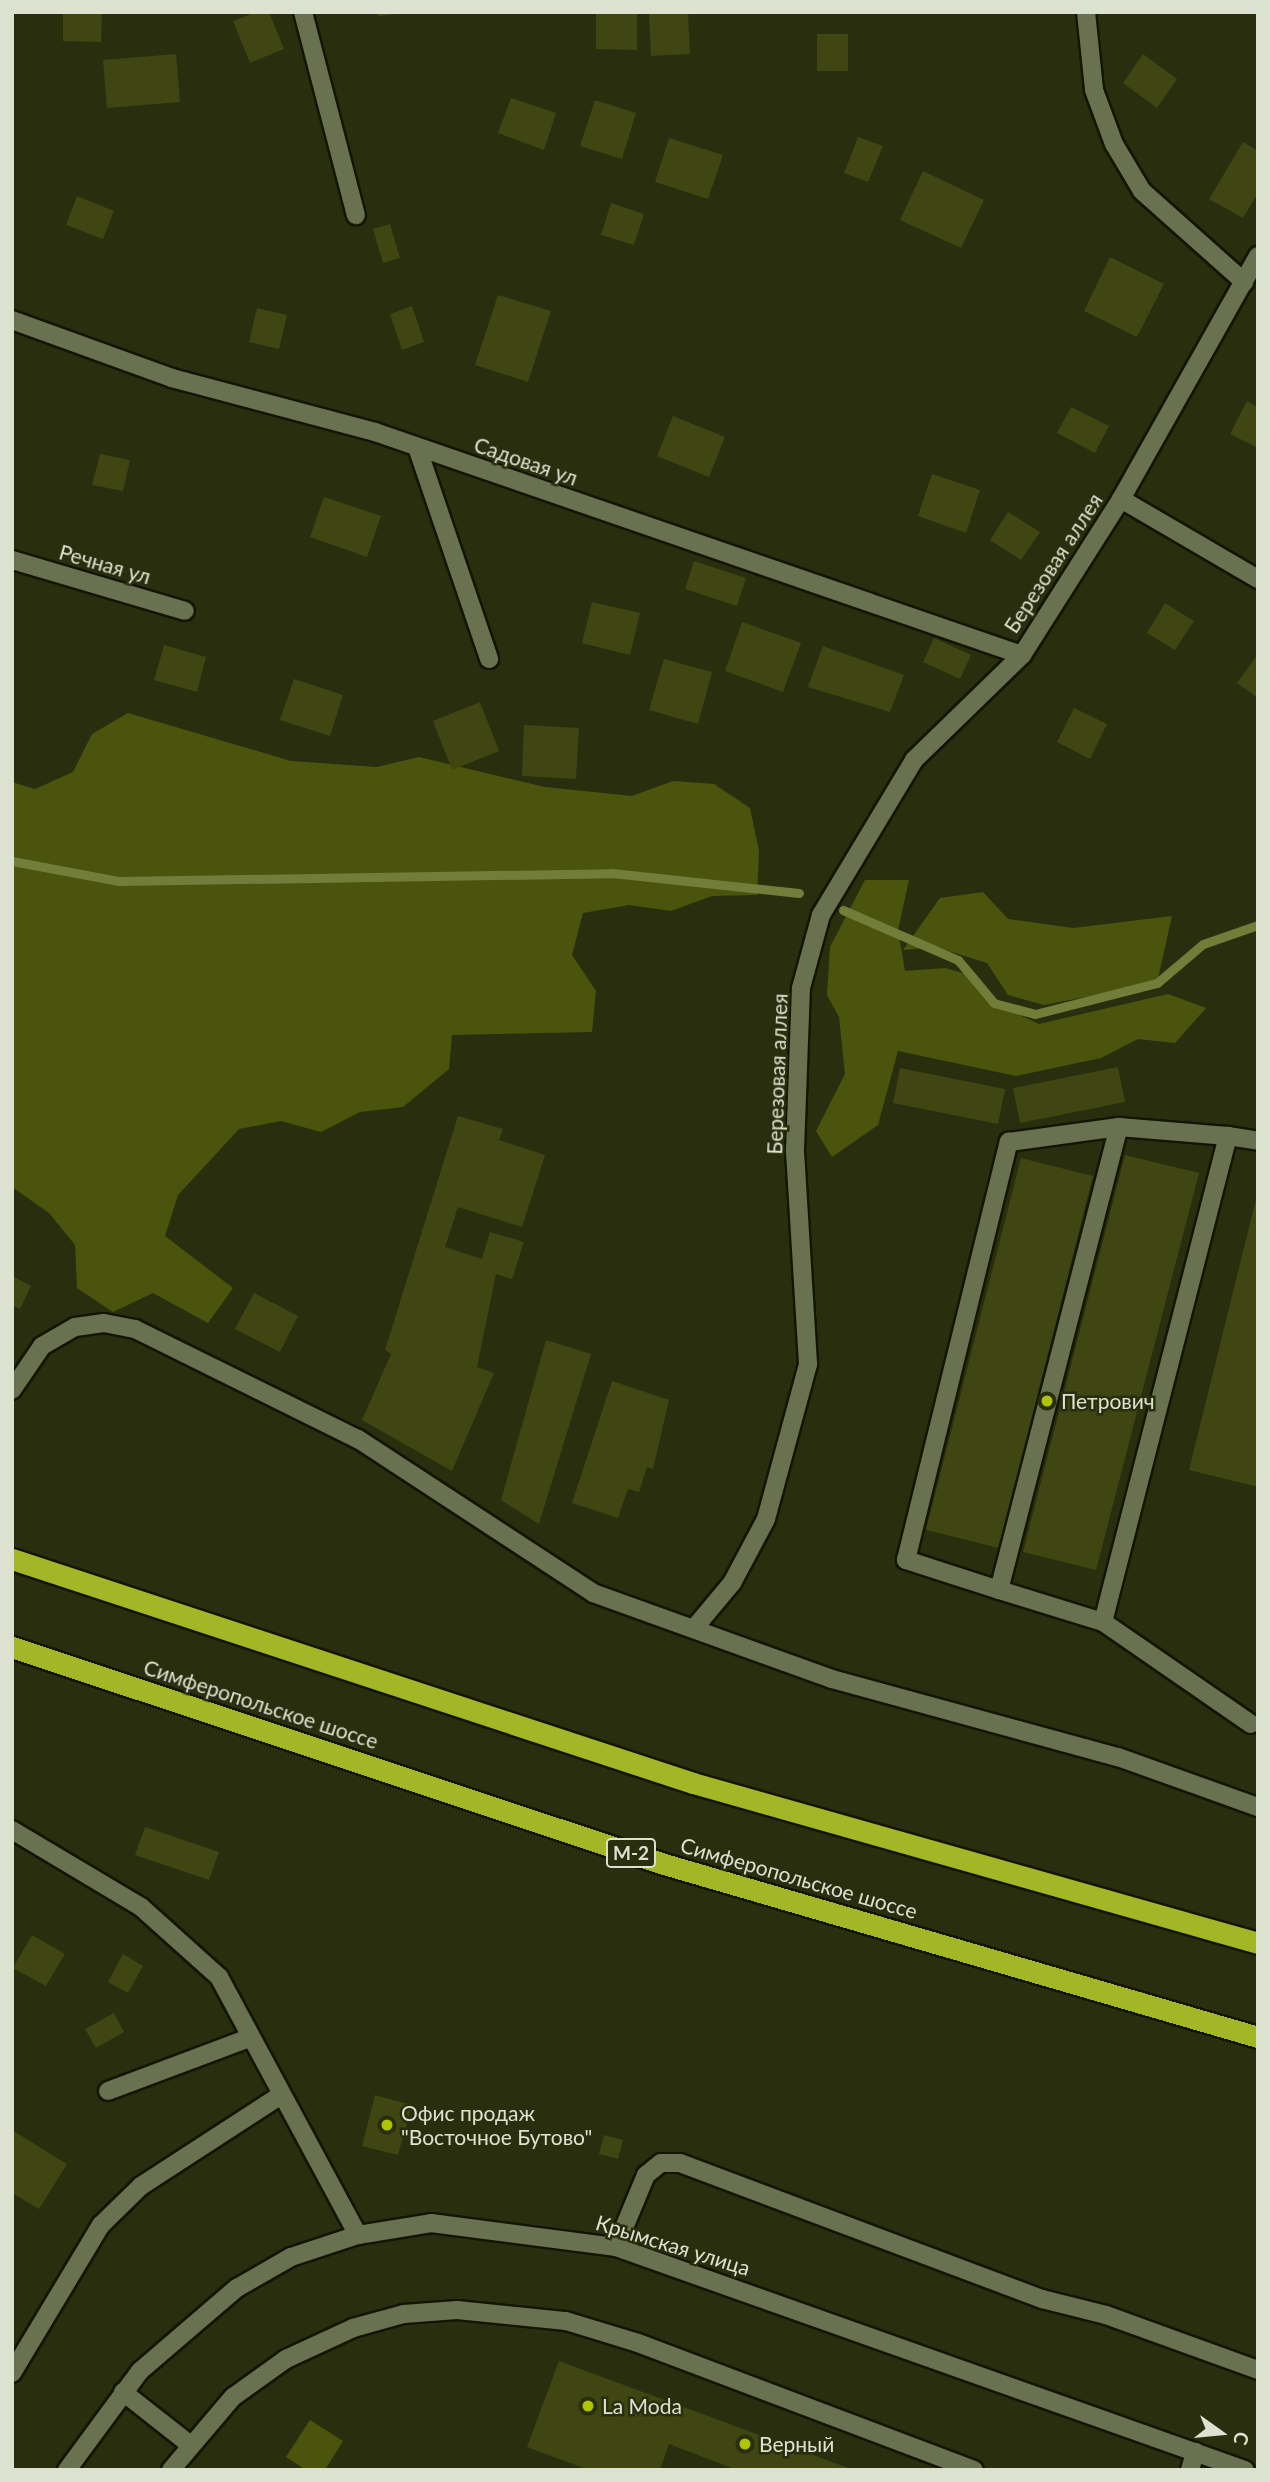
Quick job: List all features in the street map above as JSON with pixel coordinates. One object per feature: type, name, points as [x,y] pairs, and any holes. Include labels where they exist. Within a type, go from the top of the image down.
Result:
[{"type":"highway","points":[[17,1560],[693,1783],[1258,1943]]},
{"type":"highway","name":"Симферопольское шоссе","points":[[12,1647],[664,1864],[1258,2037]]},
{"type":"street","points":[[303,12],[356,215]]},
{"type":"street","points":[[1086,12],[1094,90],[1114,144],[1142,191],[1244,282]]},
{"type":"street","name":"Березовая аллея","points":[[696,1626],[732,1583],[766,1519],[808,1364],[795,1150],[802,988],[821,915],[914,760],[1022,655],[1121,499],[1258,256]]},
{"type":"street","name":"Садовая ул","points":[[12,320],[172,378],[417,447],[1022,655]]},
{"type":"street","points":[[417,447],[489,659]]},
{"type":"street","points":[[1121,499],[1258,579]]},
{"type":"street","name":"Речная ул","points":[[12,561],[184,611]]},
{"type":"street","points":[[999,1590],[1119,1126]]},
{"type":"street","points":[[1256,1726],[1102,1622],[906,1560],[1009,1142],[1119,1126],[1258,1141]]},
{"type":"street","points":[[1102,1622],[1228,1136]]},
{"type":"street","points":[[12,1390],[42,1346],[75,1327],[104,1323],[148,1333],[358,1439],[593,1593],[696,1626],[832,1679],[1118,1757],[1258,1807]]},
{"type":"street","points":[[12,1830],[182,1938],[219,1978],[249,2038],[358,2235]]},
{"type":"street","points":[[108,2091],[249,2038]]},
{"type":"street","points":[[12,2373],[101,2225],[141,2186],[281,2095]]},
{"type":"street","points":[[616,2247],[646,2175],[661,2163],[680,2163],[1042,2299],[1106,2315],[1258,2370]]},
{"type":"street","name":"Крымская улица","points":[[66,2470],[123,2392],[193,2321],[237,2288],[291,2257],[358,2235],[432,2223],[616,2247],[1245,2470]]},
{"type":"street","points":[[171,2470],[189,2444],[233,2397],[286,2359],[353,2328],[404,2314],[503,2311],[638,2343],[974,2470]]},
{"type":"street","points":[[123,2392],[189,2444]]},
{"type":"street","points":[[1190,2470],[1195,2452]]},
{"type":"green space","points":[[128,713],[291,761],[377,767],[419,757],[545,787],[632,796],[673,781],[714,784],[750,808],[759,851],[757,895],[712,896],[671,911],[629,905],[583,913],[572,955],[596,991],[592,1032],[452,1035],[449,1069],[403,1107],[360,1112],[321,1132],[281,1121],[239,1129],[178,1195],[165,1236],[233,1288],[208,1323],[153,1293],[113,1312],[77,1288],[75,1245],[49,1213],[12,1187],[12,782],[35,789],[73,772],[92,734]]},
{"type":"green space","points":[[865,880],[909,880],[898,930],[905,971],[945,968],[977,977],[994,1003],[1039,1024],[1168,994],[1206,1008],[1175,1043],[1138,1039],[1101,1058],[1016,1076],[898,1051],[878,1125],[832,1157],[816,1131],[845,1074],[839,1017],[827,995],[830,947]]},
{"type":"green space","points":[[983,892],[1008,919],[1073,928],[1172,916],[1157,983],[1044,1005],[1008,995],[987,963],[936,947],[903,950],[940,898]]},
{"type":"green space","points":[[310,2420],[343,2441],[325,2470],[306,2470],[286,2457]]},
{"type":"building","points":[[63,12],[102,12],[101,42],[63,41]]},
{"type":"building","points":[[256,12],[269,12],[284,49],[250,63],[233,21]]},
{"type":"building","points":[[378,12],[396,12],[397,14],[378,16]]},
{"type":"building","points":[[596,12],[637,13],[637,50],[596,49]]},
{"type":"building","points":[[649,12],[688,12],[690,54],[651,56]]},
{"type":"building","points":[[817,34],[848,34],[848,71],[817,71]]},
{"type":"building","points":[[176,54],[180,102],[107,108],[103,60]]},
{"type":"building","points":[[1143,54],[1177,79],[1157,108],[1123,83]]},
{"type":"building","points":[[511,98],[556,113],[544,150],[498,133]]},
{"type":"building","points":[[595,100],[636,113],[622,159],[580,146]]},
{"type":"building","points":[[858,137],[883,146],[868,182],[844,173]]},
{"type":"building","points":[[669,138],[723,155],[708,199],[655,182]]},
{"type":"building","points":[[1243,142],[1258,151],[1258,193],[1243,218],[1209,199]]},
{"type":"building","points":[[923,171],[984,200],[961,248],[900,220]]},
{"type":"building","points":[[77,196],[114,211],[103,239],[66,225]]},
{"type":"building","points":[[611,203],[644,214],[634,245],[601,235]]},
{"type":"building","points":[[390,224],[400,258],[383,263],[373,229]]},
{"type":"building","points":[[1110,257],[1164,284],[1137,337],[1084,311]]},
{"type":"building","points":[[498,295],[551,311],[528,382],[475,365]]},
{"type":"building","points":[[412,306],[424,342],[402,350],[390,314]]},
{"type":"building","points":[[257,308],[287,315],[279,349],[249,342]]},
{"type":"building","points":[[1247,401],[1258,407],[1258,448],[1230,434]]},
{"type":"building","points":[[1071,407],[1109,426],[1095,453],[1057,433]]},
{"type":"building","points":[[673,416],[725,437],[709,477],[657,456]]},
{"type":"building","points":[[100,454],[130,460],[123,491],[92,485]]},
{"type":"building","points":[[932,474],[980,490],[966,533],[918,516]]},
{"type":"building","points":[[324,497],[381,516],[367,557],[310,537]]},
{"type":"building","points":[[1008,512],[1040,532],[1021,560],[990,540]]},
{"type":"building","points":[[694,561],[746,578],[737,606],[685,589]]},
{"type":"building","points":[[592,602],[640,613],[630,655],[582,643]]},
{"type":"building","points":[[1165,603],[1194,621],[1175,650],[1147,633]]},
{"type":"building","points":[[742,622],[801,643],[783,692],[725,671]]},
{"type":"building","points":[[934,638],[971,655],[960,679],[923,662]]},
{"type":"building","points":[[164,645],[206,657],[197,692],[154,680]]},
{"type":"building","points":[[823,646],[904,675],[890,712],[808,687]]},
{"type":"building","points":[[1258,654],[1258,698],[1237,683]]},
{"type":"building","points":[[664,659],[712,672],[698,724],[649,710]]},
{"type":"building","points":[[294,679],[343,695],[330,736],[280,720]]},
{"type":"building","points":[[480,702],[499,751],[452,770],[433,721]]},
{"type":"building","points":[[1074,708],[1107,724],[1090,759],[1057,742]]},
{"type":"building","points":[[524,725],[579,728],[576,779],[522,776]]},
{"type":"building","points":[[1118,1067],[1125,1102],[1020,1123],[1013,1088]]},
{"type":"building","points":[[900,1068],[1005,1089],[998,1124],[893,1103]]},
{"type":"building","points":[[458,1116],[503,1129],[499,1140],[545,1155],[522,1227],[458,1207],[445,1247],[482,1259],[490,1232],[524,1242],[512,1279],[496,1274],[477,1367],[494,1373],[452,1471],[362,1420],[391,1354],[385,1350]]},
{"type":"building","points":[[1125,1155],[1199,1173],[1096,1570],[1023,1552]]},
{"type":"building","points":[[1021,1158],[1093,1176],[999,1548],[926,1530]]},
{"type":"building","points":[[1258,1195],[1258,1487],[1189,1470]]},
{"type":"building","points":[[12,1276],[31,1286],[20,1309],[12,1305]]},
{"type":"building","points":[[254,1293],[298,1316],[280,1352],[235,1329]]},
{"type":"building","points":[[546,1340],[591,1354],[539,1524],[501,1500]]},
{"type":"building","points":[[612,1381],[669,1400],[653,1469],[647,1467],[639,1492],[628,1489],[618,1518],[572,1503]]},
{"type":"building","points":[[145,1827],[219,1852],[209,1880],[135,1855]]},
{"type":"building","points":[[32,1935],[65,1954],[46,1986],[13,1968]]},
{"type":"building","points":[[123,1954],[143,1966],[128,1993],[108,1982]]},
{"type":"building","points":[[114,2013],[124,2032],[96,2048],[85,2029]]},
{"type":"building","name":"Офис продаж \"Восточное Бутово\"","points":[[375,2095],[412,2105],[398,2155],[362,2146]]},
{"type":"building","points":[[12,2130],[67,2164],[39,2209],[12,2193]]},
{"type":"building","points":[[604,2135],[623,2140],[618,2159],[599,2154]]},
{"type":"building","points":[[559,2361],[851,2469],[737,2470],[669,2444],[660,2470],[589,2470],[527,2447]]},
{"type":"waterway","points":[[12,861],[119,881],[612,873],[799,893]]},
{"type":"waterway","points":[[843,910],[958,960],[994,1003],[1035,1014],[1157,983],[1203,944],[1258,925]]},
{"type":"place","name":"Петрович","points":[[1047,1401]]},
{"type":"place","name":"Офис продаж \"Восточное Бутово\"","points":[[387,2125]]},
{"type":"place","name":"La Moda","points":[[588,2406]]},
{"type":"place","name":"Верный","points":[[745,2444]]}]
